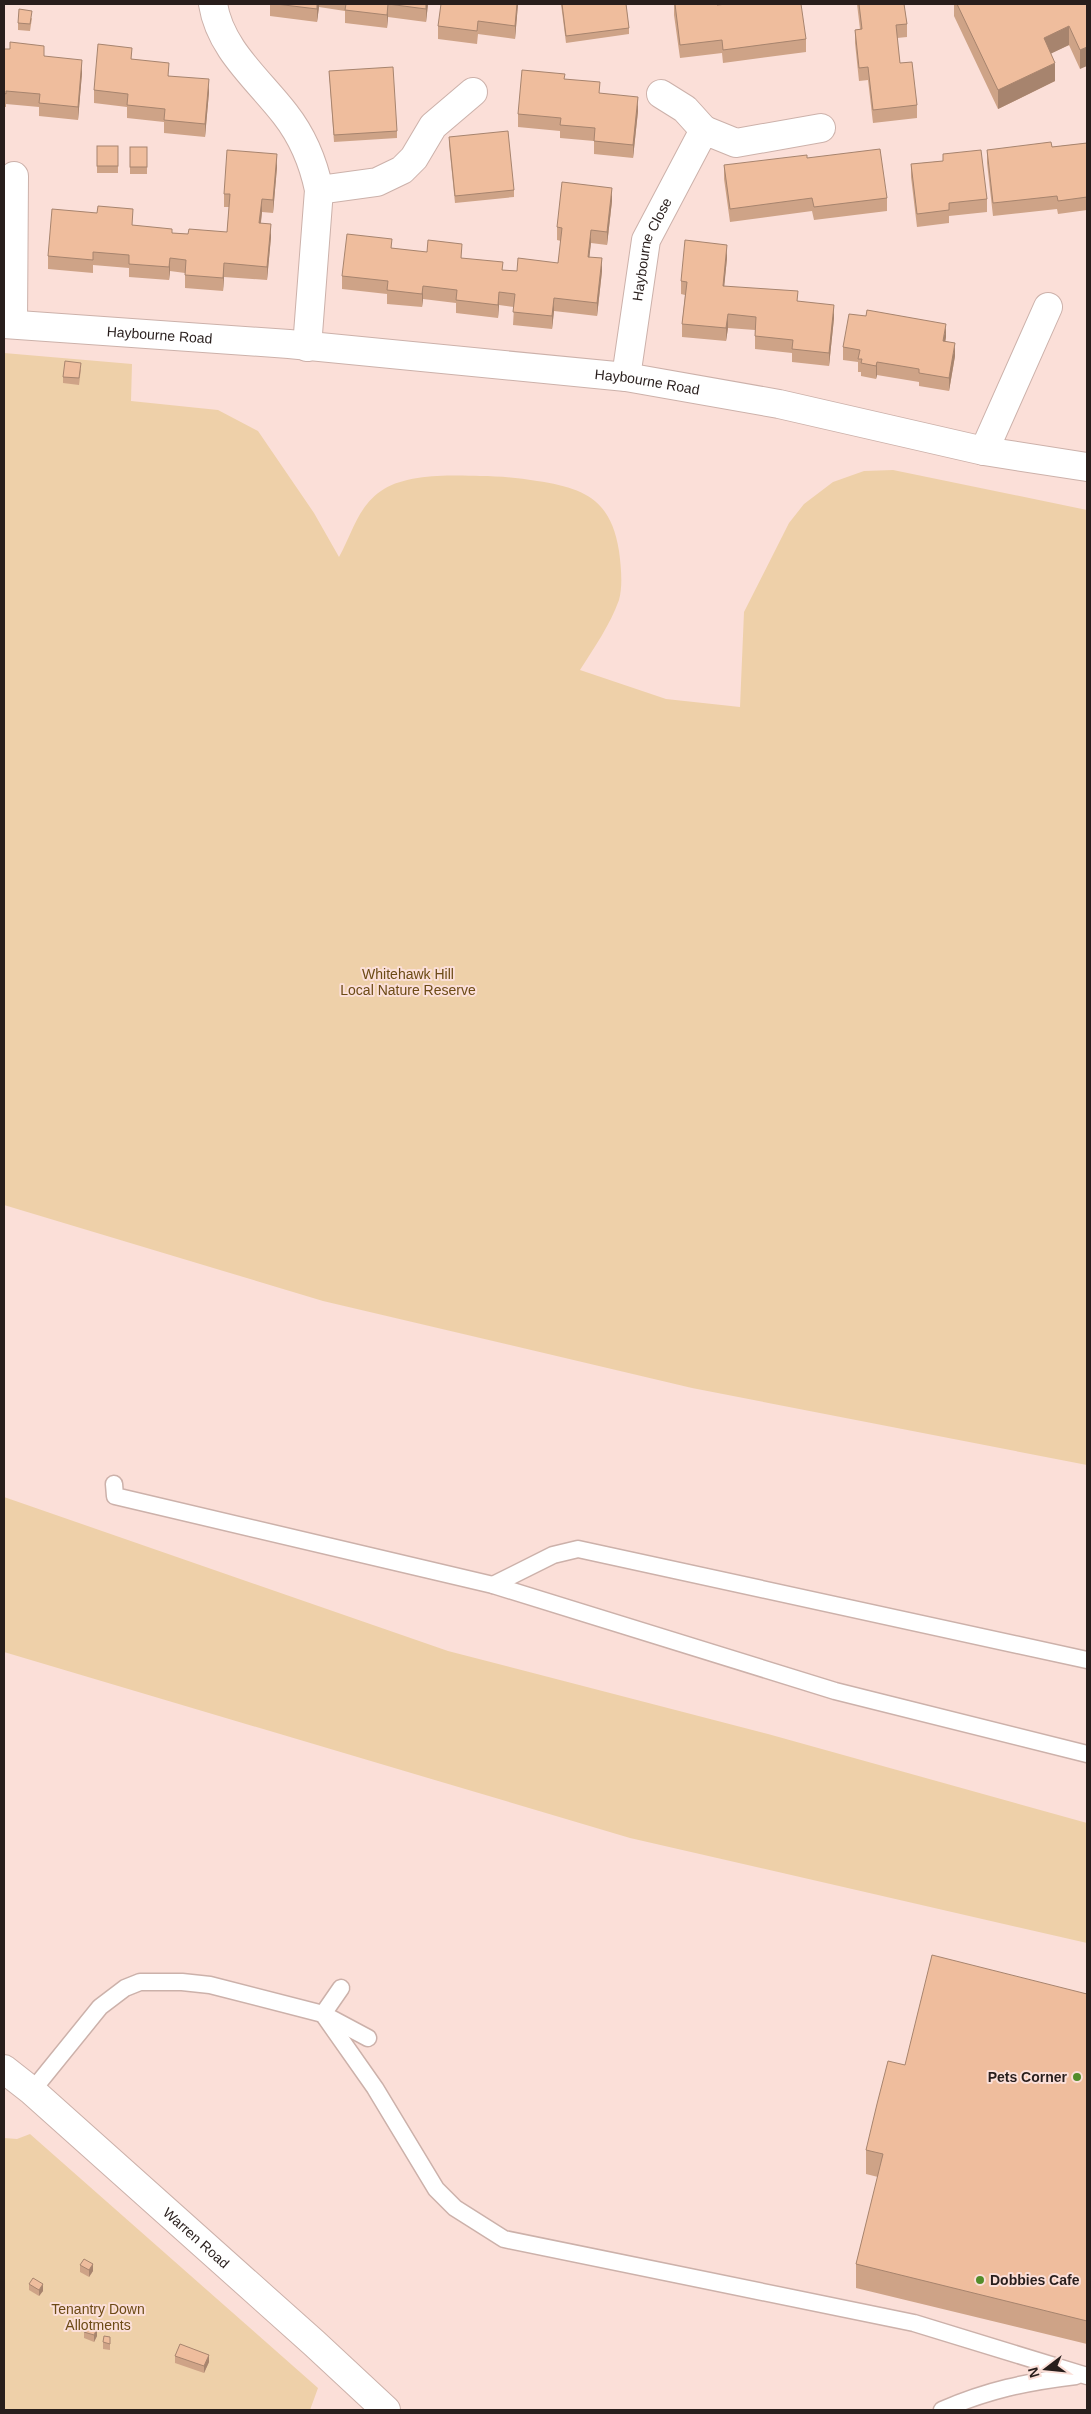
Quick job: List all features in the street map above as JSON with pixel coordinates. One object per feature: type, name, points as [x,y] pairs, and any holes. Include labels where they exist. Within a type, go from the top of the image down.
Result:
[{"type":"street","points":[[213,4],[215,19],[224,39],[282,110],[311,156],[319,190],[306,347]]},
{"type":"street","points":[[319,190],[377,182],[402,170],[414,158],[433,126],[473,92]]},
{"type":"street","points":[[661,94],[685,109],[704,130],[736,143],[821,128]]},
{"type":"street","name":"Haybourne Close","points":[[626,377],[646,240],[704,130]]},
{"type":"street","name":"Haybourne Road","points":[[14,176],[8,324],[289,344],[626,377],[779,404],[984,451],[1087,467]]},
{"type":"street","points":[[984,451],[1048,307]]},
{"type":"street","name":"Warren Road","points":[[4,2069],[32,2091],[314,2343],[386,2410]]},
{"type":"lane","points":[[114,1484],[115,1496],[493,1585],[834,1691],[1087,1754]]},
{"type":"lane","points":[[493,1585],[553,1555],[578,1549],[1087,1660]]},
{"type":"lane","points":[[32,2091],[100,2008],[125,1988],[140,1982],[182,1982],[210,1985],[323,2014],[368,2038]]},
{"type":"lane","points":[[323,2014],[341,1988]]},
{"type":"lane","points":[[323,2014],[375,2088],[436,2189],[455,2208],[504,2239],[914,2323],[1084,2376]]},
{"type":"lane","points":[[942,2410],[974,2396],[1023,2382],[1084,2376]]},
{"type":"green space","name":"Whitehawk Hill Local Nature Reserve","points":[[4,353],[132,364],[131,401],[218,410],[258,431],[314,513],[339,557],[357,520],[368,503],[384,489],[405,480],[444,476],[502,477],[554,484],[582,493],[602,508],[610,520],[619,551],[621,582],[619,600],[611,618],[580,670],[666,699],[740,707],[744,612],[789,523],[804,504],[833,482],[864,471],[893,470],[1087,510],[1087,1465],[692,1388],[323,1301],[4,1205]]},
{"type":"green space","points":[[4,1497],[448,1651],[768,1734],[1087,1823],[1087,1943],[630,1838],[4,1652]]},
{"type":"green space","name":"Tenantry Down Allotments","points":[[30,2134],[318,2388],[310,2410],[4,2410],[4,2138],[17,2139]]},
{"type":"building","points":[[276,4],[317,4],[317,9]]},
{"type":"building","points":[[346,4],[388,4],[387,15],[345,10]]},
{"type":"building","points":[[388,4],[426,4],[426,9]]},
{"type":"building","points":[[441,4],[517,4],[515,26],[478,21],[477,31],[438,26]]},
{"type":"building","points":[[562,4],[626,4],[629,28],[566,36]]},
{"type":"building","points":[[675,4],[801,4],[806,39],[723,50],[722,40],[680,45]]},
{"type":"building","points":[[859,4],[904,4],[907,24],[896,25],[900,63],[912,62],[917,105],[873,110],[868,67],[859,68],[855,30],[862,29]]},
{"type":"building","points":[[957,4],[1087,4],[1087,47],[1080,50],[1069,26],[1044,38],[1055,63],[998,90]]},
{"type":"building","points":[[19,9],[32,11],[30,24],[18,23]]},
{"type":"building","points":[[10,42],[44,46],[44,56],[82,60],[78,107],[39,103],[40,94],[6,91],[6,94],[4,93],[4,49],[10,49]]},
{"type":"building","points":[[98,44],[132,48],[131,59],[169,63],[168,76],[209,79],[205,124],[164,120],[165,109],[127,105],[128,94],[94,90]]},
{"type":"building","points":[[393,67],[397,131],[334,135],[329,71]]},
{"type":"building","points":[[522,70],[565,74],[564,79],[600,82],[599,93],[638,97],[633,145],[594,141],[595,128],[560,125],[561,118],[518,114]]},
{"type":"building","points":[[508,131],[514,190],[455,196],[449,137]]},
{"type":"building","points":[[1051,142],[1052,147],[1087,143],[1087,197],[1058,201],[1057,196],[993,203],[987,150]]},
{"type":"building","points":[[97,146],[118,146],[118,166],[97,166]]},
{"type":"building","points":[[130,147],[147,147],[147,167],[130,167]]},
{"type":"building","points":[[880,149],[887,198],[814,207],[812,198],[730,209],[724,165],[807,155],[807,158]]},
{"type":"building","points":[[227,150],[277,154],[273,200],[262,199],[259,223],[271,224],[267,267],[224,263],[223,278],[185,275],[186,260],[170,258],[169,267],[129,264],[129,255],[93,252],[93,260],[48,256],[52,209],[97,213],[98,206],[133,209],[132,225],[172,229],[172,233],[188,234],[189,229],[227,232],[230,194],[224,194]]},
{"type":"building","points":[[981,150],[987,199],[949,203],[949,210],[917,214],[911,164],[943,161],[943,154]]},
{"type":"building","points":[[562,182],[612,188],[607,232],[591,230],[588,257],[602,258],[597,303],[554,298],[552,316],[513,312],[515,294],[499,292],[498,305],[456,300],[457,290],[423,286],[422,294],[387,290],[388,281],[342,276],[347,234],[392,239],[391,248],[427,252],[428,240],[462,244],[461,258],[503,262],[502,270],[517,271],[518,258],[558,263],[562,228],[557,227]]},
{"type":"building","points":[[685,240],[727,245],[723,286],[798,291],[797,301],[834,305],[829,353],[792,349],[793,340],[755,336],[756,317],[728,314],[726,328],[682,324],[687,282],[681,281]]},
{"type":"building","points":[[867,310],[946,324],[943,341],[955,343],[949,378],[919,373],[919,369],[877,362],[876,366],[861,363],[862,359],[858,359],[860,350],[843,347],[849,314],[866,316]]},
{"type":"building","points":[[65,361],[81,363],[79,378],[63,377]]},
{"type":"building","points":[[932,1955],[1087,1994],[1087,2321],[856,2264],[883,2154],[866,2150],[877,2104],[888,2061],[905,2065]]},
{"type":"building","points":[[84,2259],[93,2264],[89,2270],[80,2265]]},
{"type":"building","points":[[33,2278],[43,2284],[39,2290],[29,2284]]},
{"type":"building","points":[[87,2325],[97,2329],[94,2335],[84,2332]]},
{"type":"building","points":[[104,2336],[110,2337],[110,2344],[103,2342]]},
{"type":"building","points":[[180,2344],[209,2355],[204,2366],[175,2356]]},
{"type":"place","name":"Pets Corner","points":[[1077,2077]]},
{"type":"place","name":"Dobbies Cafe","points":[[980,2280]]}]
